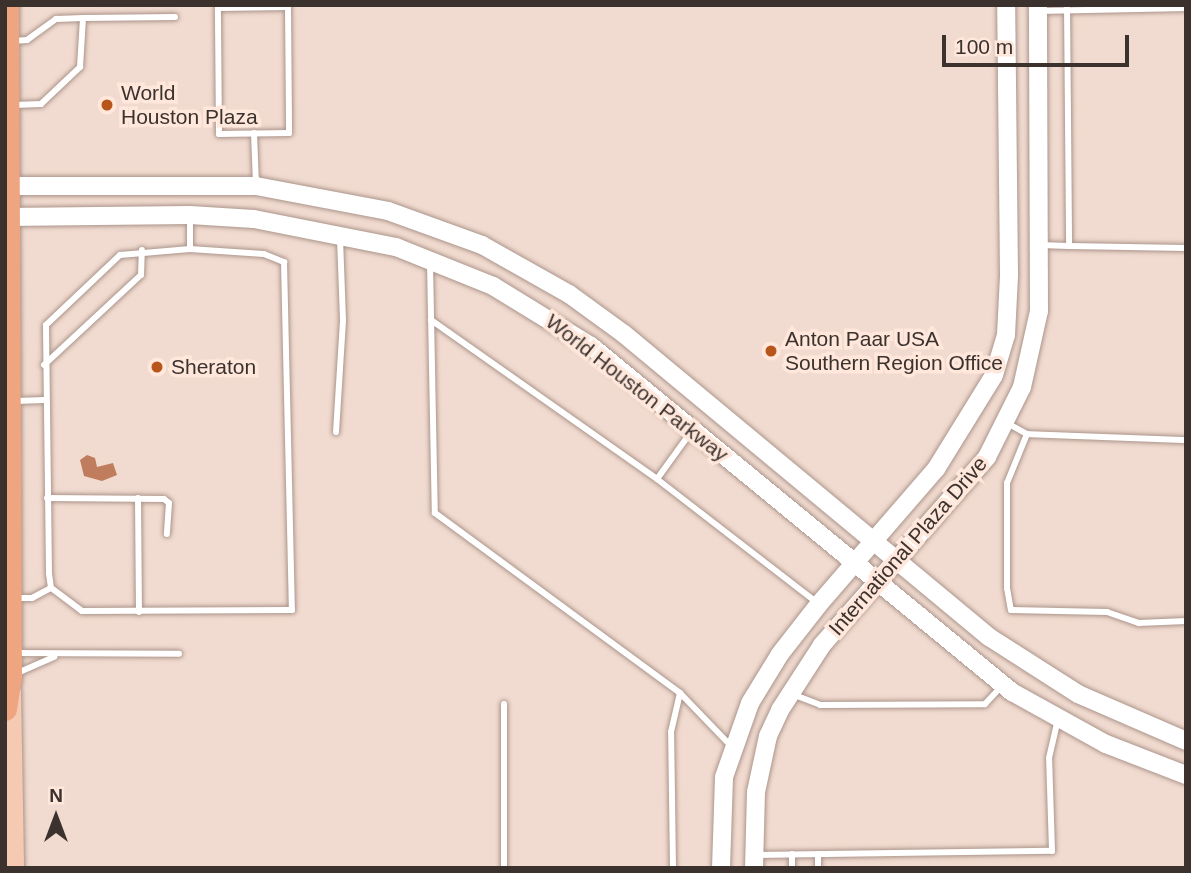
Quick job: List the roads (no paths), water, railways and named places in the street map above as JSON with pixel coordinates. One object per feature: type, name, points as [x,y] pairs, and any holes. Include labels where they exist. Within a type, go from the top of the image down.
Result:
[{"type":"highway","points":[[5,709],[10,664],[6,402],[6,5]]},
{"type":"main road","points":[[10,664],[13,868]]},
{"type":"street","name":"International Plaza Drive","points":[[721,868],[721,808],[733,747],[774,664],[852,563],[936,469],[994,375],[1006,335],[1006,5]]},
{"type":"street","name":"International Plaza Drive","points":[[754,861],[761,763],[768,736],[790,694],[822,645],[898,562],[987,457],[1007,423],[1022,387],[1039,311],[1041,245],[1038,8]]},
{"type":"street","points":[[1008,171],[1040,170]]},
{"type":"street","name":"World Houston Parkway","points":[[7,186],[256,186],[388,211],[433,224],[510,259],[579,301],[716,409],[989,637],[1077,694],[1186,741]]},
{"type":"street","points":[[254,219],[256,186]]},
{"type":"street","name":"World Houston Parkway","points":[[6,217],[190,215],[254,219],[341,233],[430,257],[494,286],[591,346],[1003,685],[1058,720],[1186,775]]},
{"type":"street","points":[[494,286],[510,259]]},
{"type":"street","points":[[994,375],[1022,387]]},
{"type":"street","points":[[692,430],[716,409]]},
{"type":"street","points":[[1058,720],[1077,694]]},
{"type":"street","points":[[733,747],[761,763]]},
{"type":"lane","points":[[218,8],[288,8],[289,133],[254,134],[219,134],[218,8]]},
{"type":"lane","points":[[1038,8],[1186,8]]},
{"type":"lane","points":[[1067,8],[1069,246]]},
{"type":"lane","points":[[7,107],[41,104],[79,67],[83,18]]},
{"type":"lane","points":[[7,41],[27,40],[56,19],[175,18]]},
{"type":"lane","points":[[254,134],[256,186]]},
{"type":"lane","points":[[190,215],[190,249]]},
{"type":"lane","points":[[336,432],[343,320],[341,233]]},
{"type":"lane","points":[[1041,245],[1186,248]]},
{"type":"lane","points":[[190,249],[264,254],[284,262],[292,610],[82,611],[51,588],[44,365],[46,325],[120,255],[142,250],[190,249]]},
{"type":"lane","points":[[44,365],[141,275],[142,250]]},
{"type":"lane","points":[[430,257],[435,513],[680,693],[733,747]]},
{"type":"lane","points":[[431,320],[657,479],[819,604]]},
{"type":"lane","points":[[6,402],[45,400]]},
{"type":"lane","points":[[1007,423],[1027,434],[1186,440]]},
{"type":"lane","points":[[657,479],[692,430]]},
{"type":"lane","points":[[1027,434],[1007,483],[1007,588],[1012,610],[1107,612],[1139,623],[1186,621]]},
{"type":"lane","points":[[47,498],[168,500],[167,534]]},
{"type":"lane","points":[[138,498],[139,612]]},
{"type":"lane","points":[[9,598],[32,598],[51,588]]},
{"type":"lane","points":[[10,664],[57,656],[179,654]]},
{"type":"lane","points":[[10,664],[57,656]]},
{"type":"lane","points":[[790,694],[820,705],[985,704],[1003,685]]},
{"type":"lane","points":[[673,868],[671,732],[680,693]]},
{"type":"lane","points":[[504,704],[504,868]]},
{"type":"lane","points":[[754,861],[817,854],[1052,851],[1049,758],[1058,720]]},
{"type":"lane","points":[[817,854],[818,868]]},
{"type":"lane","points":[[792,855],[792,868]]},
{"type":"place","name":"World Houston Plaza","points":[[107,105]]},
{"type":"place","name":"Anton Paar USA Southern Region Office","points":[[771,351]]},
{"type":"place","name":"Sheraton","points":[[157,367]]}]
